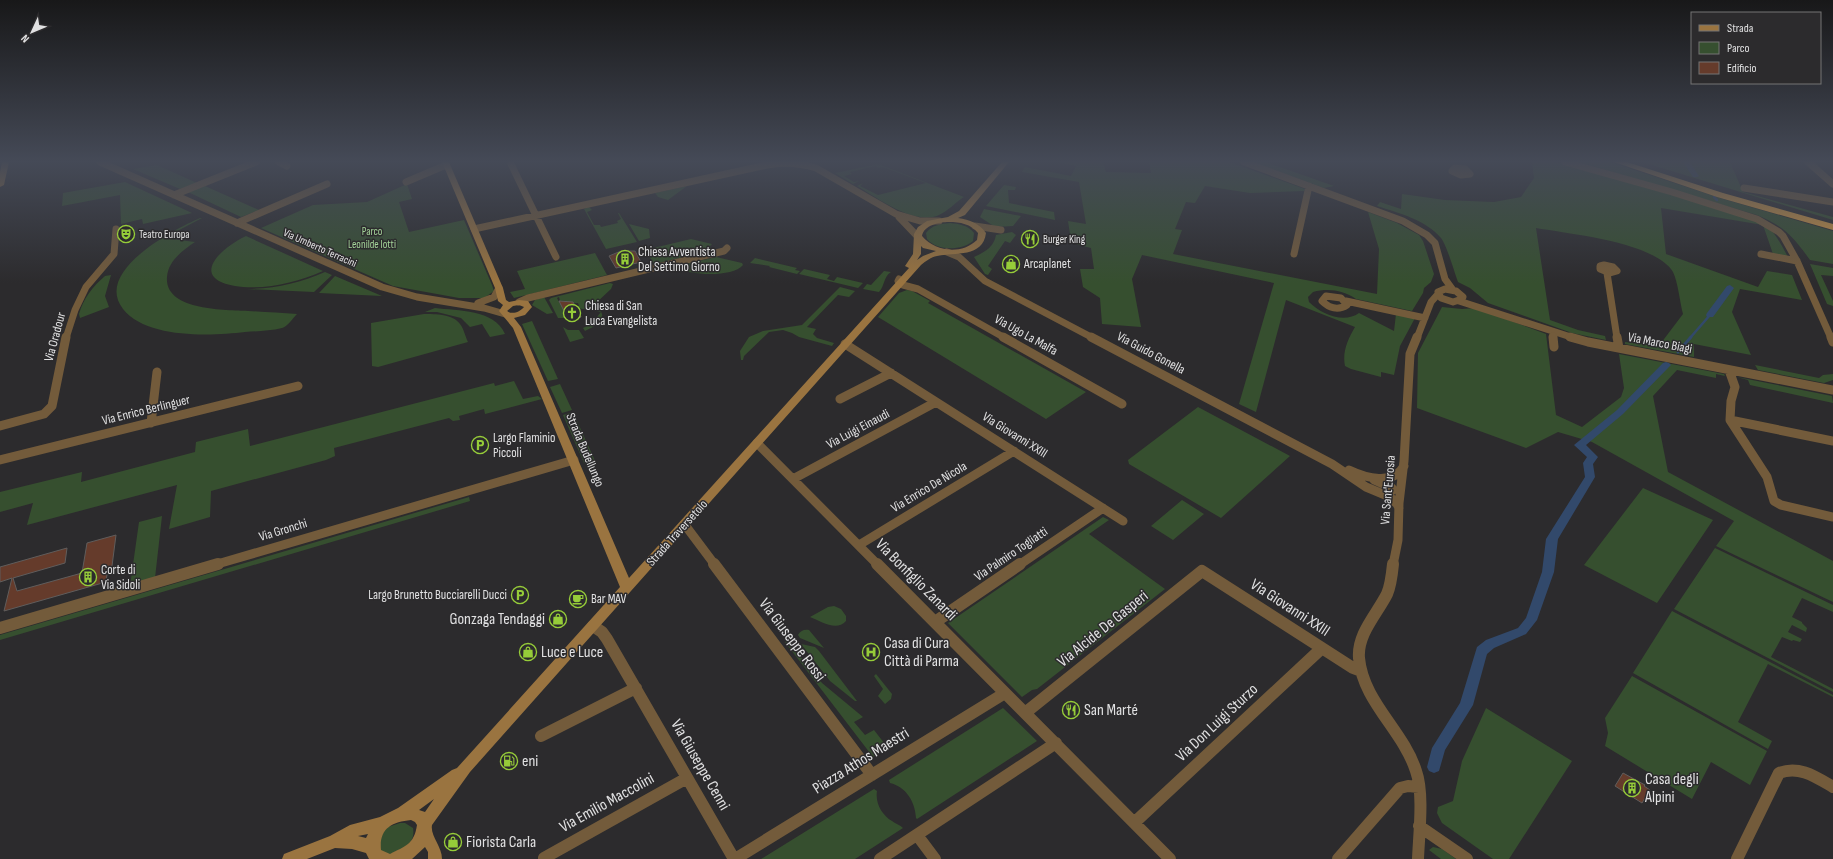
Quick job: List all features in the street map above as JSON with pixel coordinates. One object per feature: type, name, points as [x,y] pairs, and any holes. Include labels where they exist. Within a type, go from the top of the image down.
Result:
[{"type":"highway","points":[[1746,202],[1833,227]]},
{"type":"highway","points":[[1763,202],[1833,223]]},
{"type":"main road","name":"Strada Budellungo","points":[[462,202],[501,291],[502,301],[513,307],[516,324],[627,588]]},
{"type":"main road","name":"Strada Traversetolo","points":[[903,281],[917,254],[919,231],[924,227],[964,212],[972,202]]},
{"type":"main road","points":[[981,202],[971,215],[975,226],[982,234],[981,241]]},
{"type":"main road","points":[[942,220],[959,220],[975,226]]},
{"type":"main road","name":"Strada Traversetolo","points":[[919,238],[923,244],[947,252]]},
{"type":"main road","name":"Strada Traversetolo","points":[[403,858],[417,846],[425,828],[465,768],[685,525],[890,293],[926,257],[947,252],[962,251],[974,247],[981,241]]},
{"type":"main road","points":[[513,307],[520,314]]},
{"type":"main road","points":[[513,307],[527,310],[520,314],[516,324]]},
{"type":"main road","name":"Strada Traversetolo","points":[[289,859],[335,841],[355,830],[383,823],[392,817],[403,813],[465,768]]},
{"type":"main road","points":[[403,813],[417,814],[422,818],[434,851],[435,859]]},
{"type":"main road","points":[[375,855],[374,835],[383,823]]},
{"type":"main road","points":[[335,841],[352,842],[375,855]]},
{"type":"street","name":"Via Umberto Terracini","points":[[190,202],[376,285],[408,295],[484,308],[513,307]]},
{"type":"street","points":[[237,223],[285,202]]},
{"type":"street","points":[[530,202],[556,257]]},
{"type":"street","points":[[474,229],[596,202]]},
{"type":"street","points":[[875,202],[896,214],[920,221],[942,220]]},
{"type":"street","points":[[1294,254],[1306,202]]},
{"type":"street","points":[[1354,202],[1402,220],[1427,235],[1435,243],[1445,279],[1461,299]]},
{"type":"street","points":[[1704,202],[1757,219],[1783,236],[1797,261],[1813,301],[1833,342]]},
{"type":"street","points":[[896,214],[919,238]]},
{"type":"street","points":[[975,226],[1001,230],[981,241]]},
{"type":"street","name":"Via Oradour","points":[[0,426],[44,414],[52,406],[64,344],[75,310],[86,287],[114,254],[116,229]]},
{"type":"street","points":[[966,261],[967,256],[974,247]]},
{"type":"street","points":[[513,307],[546,294],[724,251],[727,248]]},
{"type":"street","name":"Via Guido Gonella","points":[[947,252],[953,253],[966,261],[975,274],[985,281],[1330,462],[1392,488],[1393,490],[1390,492]]},
{"type":"street","points":[[1761,254],[1797,261]]},
{"type":"street","points":[[1607,273],[1619,348]]},
{"type":"street","points":[[1445,279],[1440,292],[1441,298],[1450,301]]},
{"type":"street","name":"Via Ugo La Malfa","points":[[903,281],[1122,404]]},
{"type":"street","points":[[1440,292],[1453,290]]},
{"type":"street","points":[[478,303],[494,297],[501,291]]},
{"type":"street","name":"Via Sant'Eurosia","points":[[1418,859],[1419,787],[1417,772],[1414,762],[1370,693],[1361,671],[1359,656],[1363,636],[1390,586],[1398,540],[1410,354],[1430,308],[1431,302],[1440,292]]},
{"type":"street","points":[[1430,308],[1461,299]]},
{"type":"street","name":"Via Marco Biagi","points":[[1461,299],[1553,332],[1588,342],[1833,390]]},
{"type":"street","points":[[1346,301],[1425,318]]},
{"type":"street","name":"Via Umberto Terracini","points":[[448,302],[478,303],[493,306],[513,307]]},
{"type":"street","points":[[1553,332],[1554,347]]},
{"type":"street","name":"Via Giovanni XXIII","points":[[845,344],[1124,521]]},
{"type":"street","points":[[1729,370],[1735,387],[1730,420],[1766,477],[1774,501],[1833,517]]},
{"type":"street","points":[[151,423],[157,372]]},
{"type":"street","points":[[840,400],[891,373]]},
{"type":"street","name":"Via Enrico Berlinguer","points":[[0,460],[298,386]]},
{"type":"street","name":"Via Luigi Einaudi","points":[[793,479],[936,402]]},
{"type":"street","points":[[1730,420],[1833,441]]},
{"type":"street","name":"Via Bonfiglio Zanardi","points":[[758,443],[1170,859]]},
{"type":"street","name":"Via Enrico De Nicola","points":[[859,545],[1014,451]]},
{"type":"street","name":"Via Gronchi","points":[[0,628],[574,460]]},
{"type":"street","name":"Via Guido Gonella","points":[[1330,462],[1366,486],[1379,491],[1395,502],[1399,508]]},
{"type":"street","name":"Via Guido Gonella","points":[[1362,476],[1389,478],[1400,472],[1404,465]]},
{"type":"street","name":"Via Guido Gonella","points":[[1379,491],[1390,492],[1398,490],[1401,487]]},
{"type":"street","name":"Via Palmiro Togliatti","points":[[935,622],[1103,508]]},
{"type":"street","name":"Via Giuseppe Rossi","points":[[685,525],[872,775]]},
{"type":"street","name":"Via Giovanni XXIII","points":[[1202,571],[1353,668],[1361,671]]},
{"type":"street","name":"Via Alcide De Gasperi","points":[[1025,713],[1202,571]]},
{"type":"street","name":"Via Giuseppe Cenni","points":[[592,626],[604,634],[734,859]]},
{"type":"street","name":"Via Don Luigi Sturzo","points":[[1134,822],[1322,648]]},
{"type":"street","points":[[541,736],[636,688]]},
{"type":"street","name":"Piazza Athos Maestri","points":[[734,859],[1006,693]]},
{"type":"street","points":[[880,859],[1056,743]]},
{"type":"street","points":[[1737,859],[1779,773],[1787,770],[1798,770],[1820,779],[1833,787]]},
{"type":"street","name":"Via Emilio Maccolini","points":[[544,858],[687,778]]},
{"type":"street","points":[[1338,859],[1400,788],[1408,786],[1419,787]]},
{"type":"street","points":[[1419,826],[1467,859]]},
{"type":"street","points":[[917,835],[935,859]]},
{"type":"green space","points":[[62,202],[83,202],[62,206]]},
{"type":"green space","points":[[120,202],[168,202],[192,213],[143,224],[142,219],[121,224]]},
{"type":"green space","points":[[209,202],[241,202],[259,210],[241,217]]},
{"type":"green space","name":"Parco Leonilde Iotti","points":[[399,202],[409,232],[464,220],[494,291],[484,298],[459,298],[393,286],[261,228],[313,205]]},
{"type":"green space","points":[[884,202],[957,202],[939,215],[929,217],[919,217],[908,214]]},
{"type":"green space","points":[[989,202],[1009,202],[1054,212],[1055,220],[986,206]]},
{"type":"green space","points":[[1082,202],[1186,202],[1175,229],[1182,230],[1173,254],[1377,294],[1379,249],[1368,212],[1397,223],[1419,235],[1423,241],[1434,274],[1431,282],[1424,288],[1423,293],[1412,311],[1356,299],[1341,292],[1330,290],[1313,292],[1308,297],[1309,302],[1326,314],[1340,318],[1347,318],[1359,313],[1394,331],[1396,314],[1415,318],[1400,346],[1394,375],[1381,372],[1381,377],[1345,366],[1344,356],[1346,346],[1355,327],[1286,300],[1256,412],[1239,404],[1274,283],[1142,255],[1132,279],[1141,327],[1102,324],[1100,298],[1083,287],[1080,269],[1094,269],[1091,248],[1071,243],[1068,221],[1086,224]]},
{"type":"green space","points":[[1380,202],[1401,209],[1401,202],[1698,202],[1740,214],[1765,225],[1774,234],[1788,257],[1773,254],[1763,225],[1661,208],[1666,254],[1758,287],[1767,271],[1792,275],[1802,300],[1740,289],[1732,312],[1751,355],[1694,344],[1694,357],[1625,344],[1625,342],[1633,342],[1658,347],[1683,314],[1673,272],[1663,262],[1649,253],[1631,246],[1590,237],[1536,228],[1550,320],[1578,330],[1605,336],[1606,340],[1572,333],[1488,303],[1470,288],[1458,282],[1446,247],[1441,238],[1435,232],[1428,226],[1412,218],[1377,206]]},
{"type":"green space","points":[[1714,202],[1734,202],[1833,231],[1833,264],[1810,260],[1793,238],[1775,224],[1757,215]]},
{"type":"green space","points":[[1774,202],[1779,202],[1833,217],[1833,220]]},
{"type":"green space","points":[[589,207],[592,210],[587,212],[594,225],[600,225],[601,227],[618,223],[617,221],[621,219],[619,213],[637,242],[606,249],[584,209]]},
{"type":"green space","points":[[984,209],[1021,216],[1013,226],[995,227],[980,217]]},
{"type":"green space","points":[[202,218],[164,238],[195,242],[177,256],[168,271],[167,277],[169,288],[175,297],[198,306],[212,309],[297,314],[286,326],[273,330],[231,333],[180,333],[163,331],[147,326],[134,319],[123,309],[117,295],[119,280],[128,266],[141,253],[157,242],[173,232]]},
{"type":"green space","points":[[629,224],[649,229],[650,238],[639,241]]},
{"type":"green space","points":[[940,224],[960,224],[969,228],[974,233],[973,241],[962,247],[943,248],[931,243],[927,239],[926,233],[931,228]]},
{"type":"green space","points":[[1012,232],[1016,235],[1010,243],[1005,241],[988,266],[992,269],[988,275],[985,274],[974,257],[991,246],[996,235]]},
{"type":"green space","points":[[246,236],[323,271],[284,284],[263,287],[243,287],[226,284],[216,279],[212,273],[212,265],[217,257],[235,242]]},
{"type":"green space","points":[[691,239],[712,244],[709,247],[711,248],[708,251],[654,264],[645,250]]},
{"type":"green space","points":[[595,253],[607,275],[514,298],[510,292],[525,289],[517,271]]},
{"type":"green space","points":[[716,257],[742,263],[743,265],[738,269],[721,274],[701,274],[677,268],[678,266]]},
{"type":"green space","points":[[755,258],[797,268],[795,270],[800,271],[797,274],[769,267],[770,266],[750,263]]},
{"type":"green space","points":[[1810,264],[1833,268],[1833,276],[1821,275],[1833,301],[1833,306],[1827,304]]},
{"type":"green space","points":[[804,269],[830,275],[827,279],[834,281],[837,277],[863,283],[858,288],[799,274]]},
{"type":"green space","points":[[884,271],[891,272],[888,274],[879,292],[863,289],[867,284],[871,285]]},
{"type":"green space","points":[[325,272],[332,275],[314,292],[247,289],[287,285]]},
{"type":"green space","points":[[111,275],[105,296],[109,307],[80,318],[79,314],[81,308],[89,293],[105,276]]},
{"type":"green space","points":[[335,276],[382,296],[319,293]]},
{"type":"green space","points":[[610,283],[613,284],[611,289],[596,303],[601,311],[602,314],[601,320],[599,323],[585,331],[583,328],[591,324],[601,312],[577,308],[577,306],[579,306],[578,303],[560,301],[559,297],[557,298],[568,318],[558,318],[549,300],[551,298]]},
{"type":"green space","points":[[840,287],[855,291],[849,297],[838,295],[807,327],[816,329],[813,334],[817,338],[834,343],[832,346],[799,337],[783,330],[769,332],[744,356],[743,360],[741,360],[740,351],[749,337],[763,331],[802,325]]},
{"type":"green space","points":[[907,290],[912,291],[930,301],[928,303],[1086,392],[1046,419],[878,317],[899,293]]},
{"type":"green space","points":[[544,297],[553,313],[547,314],[532,305],[535,300]]},
{"type":"green space","points":[[1442,307],[1462,309],[1476,308],[1546,334],[1556,415],[1582,427],[1621,397],[1624,388],[1619,354],[1724,374],[1725,376],[1716,374],[1716,378],[1677,370],[1653,396],[1668,472],[1833,561],[1833,602],[1716,546],[1734,521],[1592,442],[1558,432],[1526,448],[1417,408],[1418,353]]},
{"type":"green space","points":[[435,308],[464,311],[484,316],[493,320],[500,326],[505,334],[490,337],[482,324],[470,327],[461,318],[437,312],[425,312]]},
{"type":"green space","points":[[424,314],[444,315],[453,318],[463,328],[468,342],[378,367],[372,366],[371,323]]},
{"type":"green space","points":[[532,321],[558,379],[548,381],[522,324]]},
{"type":"green space","points":[[563,327],[568,330],[579,330],[584,338],[570,342]]},
{"type":"green space","points":[[1755,365],[1819,378],[1823,375],[1833,374],[1833,380],[1824,383],[1758,370]]},
{"type":"green space","points":[[1737,377],[1832,396],[1833,403],[1750,385],[1748,380]]},
{"type":"green space","points":[[514,381],[523,399],[538,396],[542,399],[485,414],[484,409],[459,416],[460,420],[453,421],[449,418],[334,448],[335,456],[326,460],[211,491],[210,517],[169,529],[177,485],[27,525],[33,503],[0,512],[0,492],[82,472],[81,482],[195,452],[196,442],[248,429],[250,446],[494,383],[495,386]]},
{"type":"green space","points":[[560,384],[572,410],[562,413],[550,387]]},
{"type":"green space","points":[[1198,407],[1290,456],[1221,518],[1129,464],[1128,460]]},
{"type":"green space","points":[[573,412],[596,463],[589,465],[584,463],[563,415]]},
{"type":"green space","points":[[1643,488],[1713,520],[1657,603],[1584,565]]},
{"type":"green space","points":[[469,497],[470,501],[0,640],[0,635]]},
{"type":"green space","points":[[1182,500],[1204,514],[1173,540],[1151,526]]},
{"type":"green space","points":[[162,516],[155,578],[130,586],[139,522]]},
{"type":"green space","points":[[1103,517],[1109,520],[1089,534],[1165,589],[1037,689],[1032,690],[1022,697],[948,623]]},
{"type":"green space","points":[[1715,548],[1833,605],[1833,612],[1802,598],[1792,617],[1802,622],[1807,628],[1806,632],[1792,625],[1788,632],[1802,639],[1800,642],[1782,637],[1771,657],[1833,689],[1833,692],[1674,609]]},
{"type":"green space","points":[[834,606],[841,609],[846,616],[846,621],[838,626],[828,625],[810,617],[828,607]]},
{"type":"green space","points":[[1672,611],[1833,695],[1833,697],[1768,664],[1738,722],[1772,741],[1768,749],[1633,673]]},
{"type":"green space","points":[[809,630],[824,648],[800,638],[798,635],[802,631]]},
{"type":"green space","points":[[788,641],[822,683],[863,717],[854,722],[865,735],[874,730],[888,748],[873,757],[785,642]]},
{"type":"green space","points":[[801,644],[815,647],[819,651],[857,701],[830,681]]},
{"type":"green space","points":[[876,674],[892,694],[891,699],[885,704],[878,696],[883,689],[874,676]]},
{"type":"green space","points":[[1632,676],[1767,751],[1750,785],[1711,762],[1692,799],[1605,746],[1608,733],[1605,718]]},
{"type":"green space","points":[[1003,708],[1037,741],[917,819],[914,806],[909,796],[901,788],[890,783],[889,780]]},
{"type":"green space","points":[[1486,708],[1572,761],[1509,859],[1493,859],[1442,823],[1437,813],[1438,807],[1453,801],[1462,761]]},
{"type":"green space","points":[[874,789],[877,791],[877,800],[882,812],[903,828],[855,859],[761,859]]},
{"type":"green space","points":[[405,823],[413,828],[412,839],[410,842],[407,846],[389,855],[380,851],[379,837],[388,827]]},
{"type":"green space","points":[[1433,847],[1442,849],[1456,859],[1441,859],[1429,850]]},
{"type":"building","name":"Chiesa Avventista Del Settimo Giorno","points":[[621,251],[635,251],[641,262],[616,268],[609,256]]},
{"type":"building","name":"Chiesa di San Luca Evangelista","points":[[559,301],[573,302],[581,317],[569,321]]},
{"type":"building","name":"Corte di Via Sidoli","points":[[116,535],[112,566],[108,567],[106,582],[4,611],[12,578],[0,582],[0,567],[67,548],[65,563],[13,578],[17,591],[82,573],[87,543]]},
{"type":"building","name":"Casa degli Alpini","points":[[1623,773],[1645,785],[1644,786],[1650,790],[1642,803],[1615,786]]},
{"type":"waterway","points":[[1710,315],[1730,288]]},
{"type":"waterway","points":[[1690,338],[1710,315]]},
{"type":"waterway","points":[[1678,352],[1691,337]]},
{"type":"waterway","points":[[1589,437],[1620,412],[1666,365]]},
{"type":"waterway","points":[[1434,767],[1439,748],[1466,705],[1481,651],[1490,644],[1522,631],[1531,620],[1548,572],[1552,539],[1590,477],[1588,463],[1593,457],[1586,449],[1579,445],[1586,440]]},
{"type":"place","name":"Teatro Europa","points":[[126,234]]},
{"type":"place","name":"Burger King","points":[[1030,239]]},
{"type":"place","name":"Chiesa Avventista Del Settimo Giorno","points":[[625,259]]},
{"type":"place","name":"Arcaplanet","points":[[1011,264]]},
{"type":"place","name":"Chiesa di San Luca Evangelista","points":[[572,313]]},
{"type":"place","name":"Largo Flaminio Piccoli","points":[[480,445]]},
{"type":"place","name":"Corte di Via Sidoli","points":[[88,577]]},
{"type":"place","name":"Largo Brunetto Bucciarelli Ducci","points":[[520,595]]},
{"type":"place","name":"Bar MAV","points":[[578,599]]},
{"type":"place","name":"Gonzaga Tendaggi","points":[[558,619]]},
{"type":"place","name":"Luce e Luce","points":[[528,652]]},
{"type":"place","name":"Casa di Cura Città di Parma","points":[[871,652]]},
{"type":"place","name":"San Marté","points":[[1071,710]]},
{"type":"place","name":"eni","points":[[509,761]]},
{"type":"place","name":"Casa degli Alpini","points":[[1632,788]]},
{"type":"place","name":"Fiorista Carla","points":[[453,842]]}]
